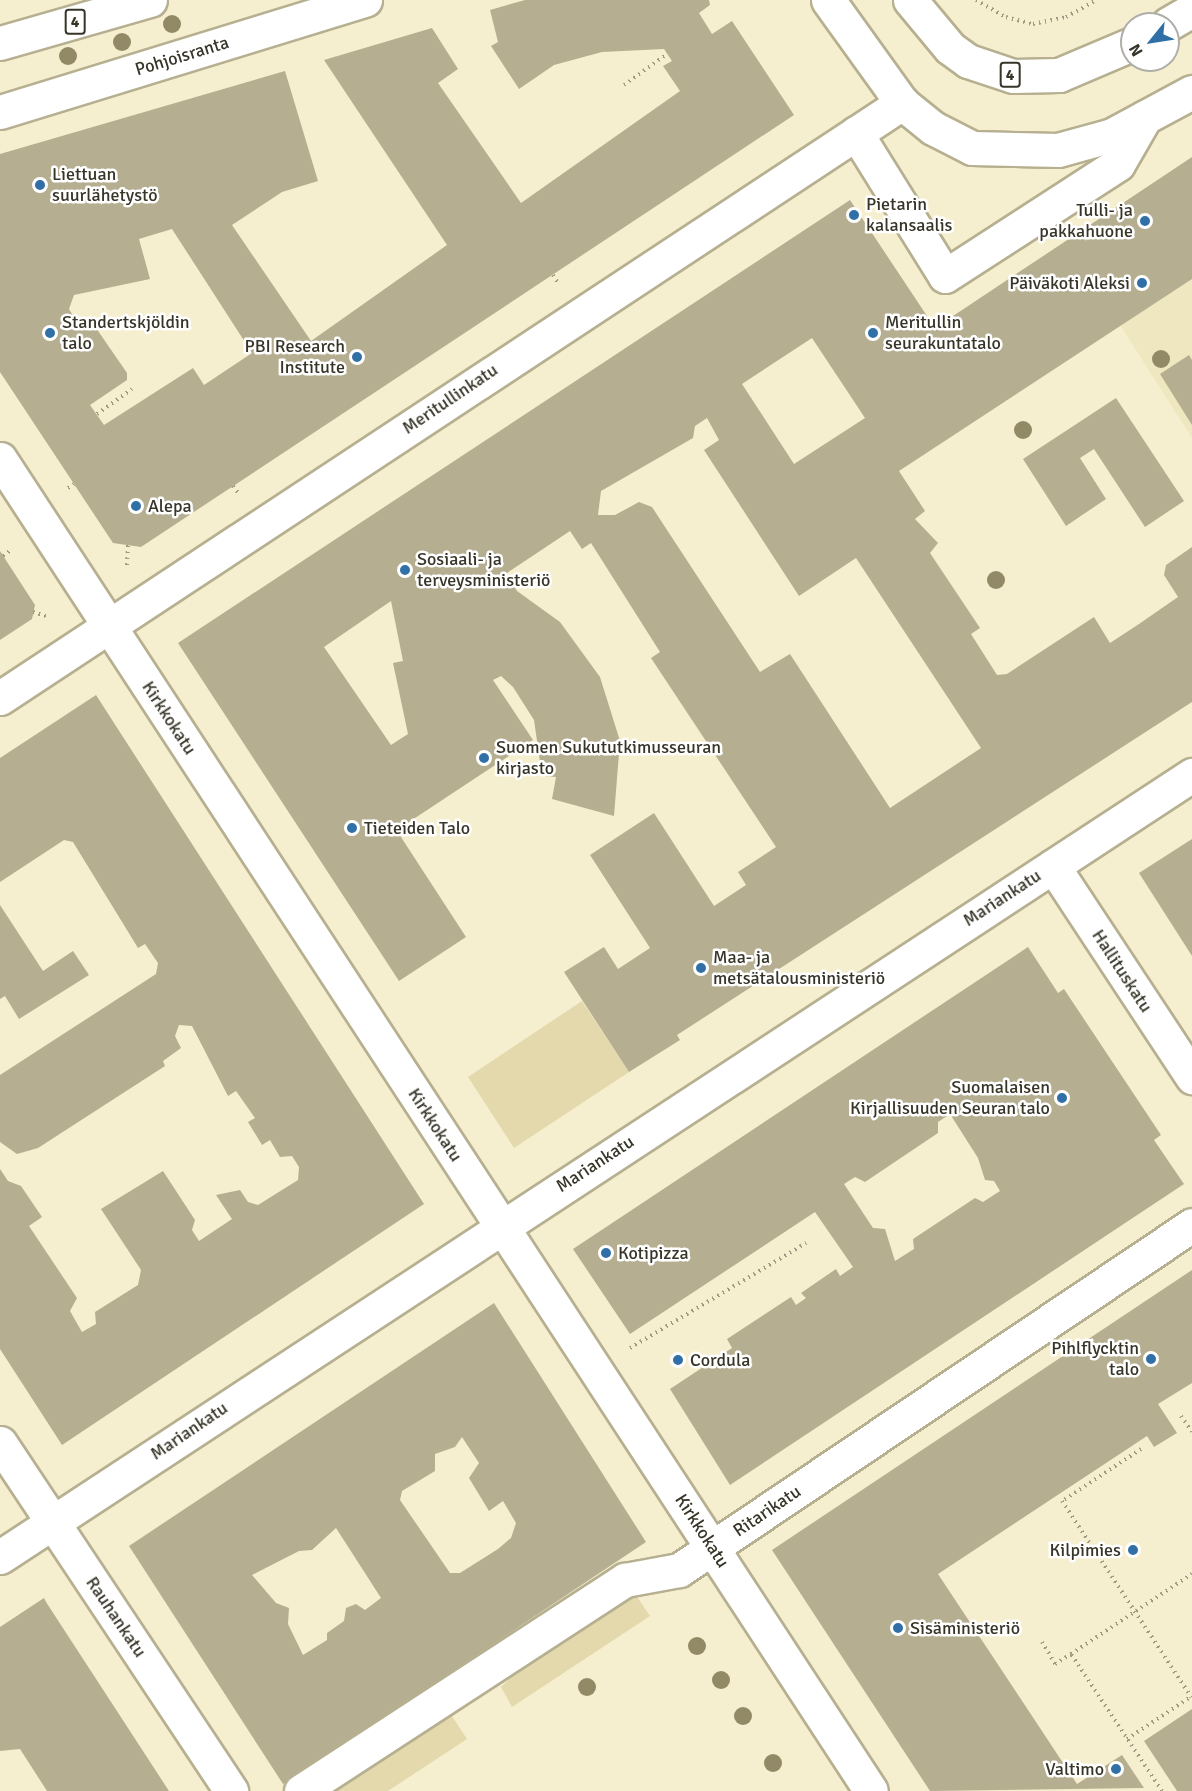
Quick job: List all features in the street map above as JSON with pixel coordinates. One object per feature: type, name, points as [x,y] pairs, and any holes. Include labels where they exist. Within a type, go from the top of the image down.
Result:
[{"type":"street","name":"4","points":[[0,43],[150,0]]},
{"type":"street","name":"Pohjoisranta","points":[[0,112],[365,0]]},
{"type":"street","points":[[828,0],[902,103],[933,128],[972,148],[1000,153],[1058,150],[1112,135],[1192,92]]},
{"type":"street","name":"4","points":[[910,0],[950,48],[968,61],[1013,76],[1059,75],[1120,49]]},
{"type":"street","name":"Meritullinkatu","points":[[0,698],[902,103]]},
{"type":"street","points":[[856,133],[945,276],[1118,164],[1145,117]]},
{"type":"street","name":"Kirkkokatu","points":[[0,459],[871,1791]]},
{"type":"street","name":"Mariankatu","points":[[0,1557],[500,1224],[1192,775]]},
{"type":"street","name":"Hallituskatu","points":[[1053,866],[1192,1077]]},
{"type":"street","name":"Ritarikatu","points":[[301,1791],[625,1580],[679,1570],[1192,1225]]},
{"type":"street","name":"Rauhankatu","points":[[0,1443],[231,1791]]},
{"type":"path","points":[[976,0],[1006,17],[1033,24],[1066,17],[1097,0]]},
{"type":"path","points":[[624,85],[667,54]]},
{"type":"path","points":[[97,414],[132,389]]},
{"type":"path","points":[[68,488],[74,483]]},
{"type":"path","points":[[232,486],[238,493]]},
{"type":"path","points":[[127,565],[128,545]]},
{"type":"path","points":[[3,556],[11,550]]},
{"type":"path","points":[[33,612],[49,617]]},
{"type":"path","points":[[597,1370],[806,1243]]},
{"type":"path","points":[[1181,1416],[1192,1432]]},
{"type":"path","points":[[1128,1739],[1192,1697],[1062,1501],[1141,1449]]},
{"type":"path","points":[[1042,1642],[1055,1664],[1192,1574]]},
{"type":"path","points":[[1071,1654],[1162,1791]]},
{"type":"shaded area","points":[[1192,157],[1192,438],[1120,325]]},
{"type":"shaded area","points":[[582,1001],[629,1072],[514,1148],[468,1077]]},
{"type":"shaded area","points":[[632,1589],[650,1616],[512,1707],[501,1687],[541,1649]]},
{"type":"shaded area","points":[[444,1704],[467,1739],[388,1791],[317,1791]]},
{"type":"building","points":[[525,0],[709,0],[710,5],[699,13],[712,34],[732,21],[794,115],[141,547],[113,543],[0,372],[0,154],[285,71],[318,181],[282,192],[232,225],[311,341],[447,245],[324,60],[432,28],[458,69],[438,83],[521,203],[680,91],[663,66],[672,61],[664,49],[602,52],[554,65],[519,89],[491,46],[498,42],[490,10]],"holes":[[[172,229],[252,353],[204,385],[193,368],[104,425],[90,405],[127,380],[127,373],[94,325],[75,319],[69,309],[74,295],[150,279],[139,239]]]},
{"type":"building","points":[[1192,157],[1192,279],[899,471],[925,511],[915,519],[938,543],[930,553],[980,628],[971,634],[997,675],[1007,674],[1094,617],[1110,643],[1139,624],[1178,597],[1164,575],[1166,565],[1192,547],[1192,702],[677,1035],[680,1040],[629,1072],[564,972],[604,947],[618,969],[650,948],[590,855],[654,813],[714,906],[746,885],[738,872],[776,847],[651,658],[660,652],[591,543],[582,549],[570,531],[495,581],[510,579],[517,591],[560,622],[600,677],[620,741],[614,816],[552,799],[556,777],[542,776],[534,720],[513,687],[501,676],[493,680],[533,740],[403,826],[406,830],[399,834],[466,937],[399,981],[178,643],[850,200],[935,328]],"holes":[[[812,338],[865,418],[794,464],[742,384]],[[707,418],[719,440],[704,450],[799,596],[856,558],[981,748],[890,808],[790,654],[760,672],[652,507],[639,502],[615,515],[598,515],[601,491],[693,438],[695,426]],[[391,601],[403,661],[393,663],[408,734],[391,745],[324,647]]]},
{"type":"building","points":[[1189,355],[1192,360],[1192,425],[1160,374]]},
{"type":"building","points":[[1116,398],[1184,501],[1145,527],[1094,449],[1080,458],[1106,499],[1066,526],[1023,459]]},
{"type":"building","points":[[0,551],[35,605],[32,619],[0,640]]},
{"type":"building","points":[[96,695],[424,1204],[62,1445],[0,1349],[0,1169],[8,1181],[21,1186],[42,1217],[29,1226],[77,1298],[70,1311],[82,1332],[96,1324],[95,1312],[138,1285],[141,1270],[101,1209],[163,1171],[195,1220],[192,1230],[199,1241],[232,1219],[216,1195],[240,1190],[248,1202],[258,1205],[298,1180],[299,1167],[292,1156],[280,1157],[270,1140],[262,1145],[248,1122],[255,1118],[236,1091],[228,1096],[192,1026],[179,1025],[175,1036],[181,1048],[163,1061],[165,1066],[38,1148],[17,1154],[0,1142],[0,1075],[156,974],[158,963],[145,944],[138,948],[73,842],[64,840],[0,882],[0,758]]},
{"type":"building","points":[[1192,839],[1192,956],[1139,873]]},
{"type":"building","points":[[0,905],[43,971],[73,951],[89,975],[19,1019],[5,996],[0,999]]},
{"type":"building","points":[[1028,947],[1058,993],[1064,989],[1161,1135],[1154,1140],[1184,1184],[730,1485],[670,1389],[732,1348],[727,1339],[791,1297],[796,1305],[806,1298],[801,1293],[836,1269],[840,1276],[853,1267],[815,1212],[630,1334],[573,1249]],"holes":[[[950,1114],[978,1158],[985,1180],[994,1181],[1000,1191],[983,1202],[975,1198],[913,1239],[914,1249],[895,1261],[885,1229],[873,1228],[844,1184],[855,1177],[865,1182],[938,1133],[938,1122]]]},
{"type":"building","points":[[1192,1270],[1192,1383],[1158,1404],[1177,1433],[1154,1447],[1147,1436],[938,1574],[1077,1784],[1122,1755],[1144,1788],[930,1791],[772,1550]]},
{"type":"building","points":[[494,1303],[646,1542],[283,1784],[129,1546]],"holes":[[[462,1437],[479,1463],[469,1478],[489,1511],[503,1501],[516,1523],[511,1538],[498,1549],[460,1573],[450,1573],[400,1500],[402,1491],[435,1471],[435,1454],[455,1447]],[[336,1528],[381,1598],[365,1610],[356,1604],[346,1608],[344,1621],[327,1633],[327,1640],[303,1655],[288,1624],[289,1608],[276,1603],[252,1575],[299,1551],[312,1550]]]},
{"type":"building","points":[[44,1598],[169,1791],[47,1791],[20,1749],[0,1751],[0,1627]]},
{"type":"building","points":[[1192,1709],[1192,1791],[1177,1791],[1144,1741]]},
{"type":"place","name":"Liettuan suurlähetystö","points":[[40,185]]},
{"type":"place","name":"Pietarin kalansaalis","points":[[854,215]]},
{"type":"place","name":"Tulli- ja pakkahuone","points":[[1145,221]]},
{"type":"place","name":"Päiväkoti Aleksi","points":[[1142,283]]},
{"type":"place","name":"Standertskjöldin talo","points":[[50,333]]},
{"type":"place","name":"Meritullin seurakuntatalo","points":[[873,333]]},
{"type":"place","name":"PBI Research Institute","points":[[357,357]]},
{"type":"place","name":"Alepa","points":[[136,506]]},
{"type":"place","name":"Sosiaali- ja terveysministeriö","points":[[405,570]]},
{"type":"place","name":"Suomen Sukututkimusseuran kirjasto","points":[[484,758]]},
{"type":"place","name":"Tieteiden Talo","points":[[352,828]]},
{"type":"place","name":"Maa- ja metsätalousministeriö","points":[[701,968]]},
{"type":"place","name":"Suomalaisen Kirjallisuuden Seuran talo","points":[[1062,1098]]},
{"type":"place","name":"Kotipizza","points":[[606,1253]]},
{"type":"place","name":"Pihlflycktin talo","points":[[1151,1359]]},
{"type":"place","name":"Cordula","points":[[678,1360]]},
{"type":"place","name":"Kilpimies","points":[[1133,1550]]},
{"type":"place","name":"Sisäministeriö","points":[[898,1628]]},
{"type":"place","name":"Valtimo","points":[[1116,1769]]}]
